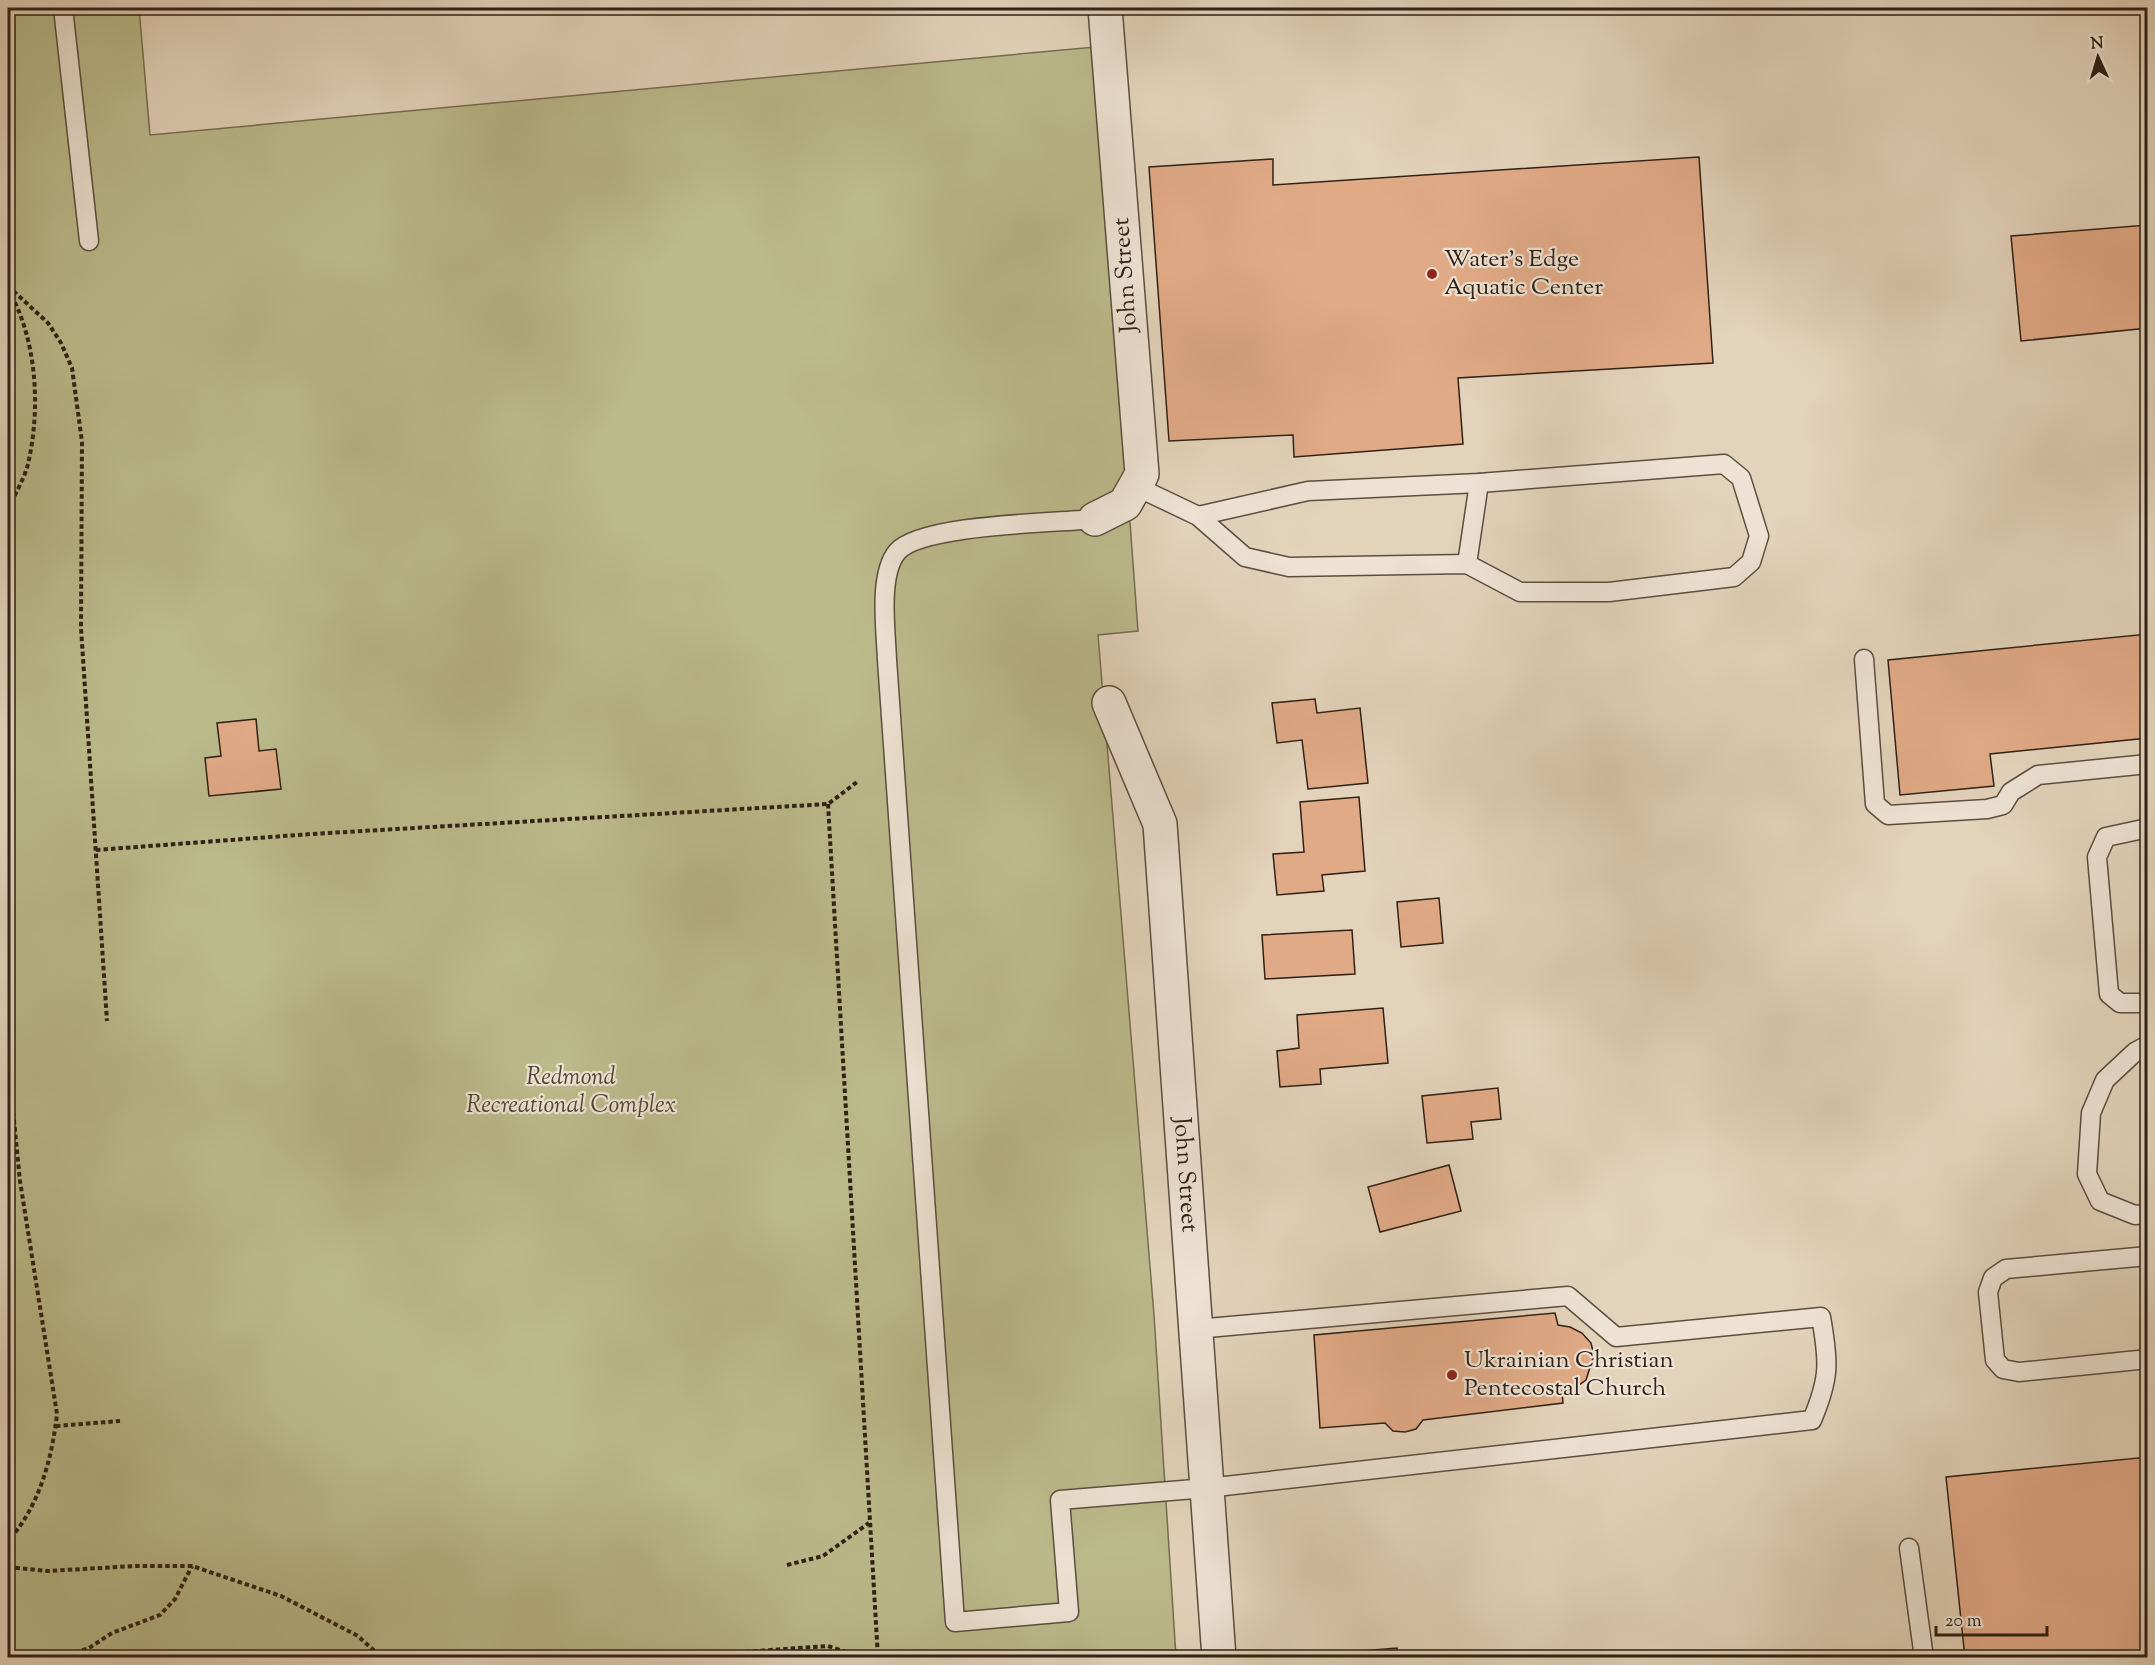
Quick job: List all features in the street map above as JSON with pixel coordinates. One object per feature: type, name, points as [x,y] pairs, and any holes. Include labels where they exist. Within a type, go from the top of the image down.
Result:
[{"type":"street","name":"John Street","points":[[1095,519],[1125,504],[1142,474],[1105,8]]},
{"type":"street","name":"John Street","points":[[1109,703],[1160,824],[1219,1658]]},
{"type":"lane","points":[[63,8],[89,241]]},
{"type":"lane","points":[[1135,486],[1198,516],[1245,557],[1289,567],[1467,564],[1520,592],[1609,592],[1734,577],[1751,562],[1759,536],[1741,478],[1724,464],[1479,483],[1308,491],[1198,516]]},
{"type":"lane","points":[[1467,564],[1479,483]]},
{"type":"lane","points":[[1095,519],[940,532],[912,541],[897,552],[886,580],[887,660],[955,1622],[1069,1612],[1060,1500],[1207,1488],[1812,1420],[1825,1390],[1828,1355],[1821,1317],[1616,1337],[1568,1296],[1196,1329]]},
{"type":"lane","points":[[1864,659],[1875,804],[1888,814],[1987,810],[2003,805],[2011,792],[2038,775],[2148,765]]},
{"type":"lane","points":[[2148,828],[2106,837],[2097,857],[2109,994],[2120,1004],[2148,1003]]},
{"type":"lane","points":[[2148,1045],[2135,1052],[2105,1080],[2091,1113],[2087,1174],[2100,1201],[2135,1215],[2148,1214]]},
{"type":"lane","points":[[2148,1256],[2006,1269],[1993,1278],[1988,1292],[1995,1360],[2003,1369],[2019,1372],[2148,1359]]},
{"type":"lane","points":[[1909,1548],[1924,1658]]},
{"type":"path","points":[[8,288],[20,311],[29,349],[34,387],[33,427],[27,465],[8,510]]},
{"type":"path","points":[[8,288],[48,323],[72,368],[82,442],[81,628],[86,739],[107,1021]]},
{"type":"path","points":[[96,850],[311,834],[828,804],[858,782]]},
{"type":"path","points":[[828,804],[878,1658]]},
{"type":"path","points":[[8,1060],[20,1181],[50,1355],[57,1414],[43,1481],[21,1526],[8,1541]]},
{"type":"path","points":[[56,1426],[120,1421]]},
{"type":"path","points":[[787,1565],[823,1556],[869,1523]]},
{"type":"path","points":[[8,1567],[48,1571],[135,1566],[192,1566],[281,1596],[358,1636],[382,1658]]},
{"type":"path","points":[[8,1657],[68,1655],[89,1648],[112,1633],[160,1615],[175,1599],[192,1566]]},
{"type":"path","points":[[656,1658],[828,1647],[864,1658]]},
{"type":"path","points":[[921,1658],[947,1652]]},
{"type":"green space","name":"Redmond Recreational Complex","points":[[8,8],[139,8],[150,135],[1095,47],[1138,631],[1098,635],[1154,1315],[1176,1657],[8,1658]]},
{"type":"building","name":"Water's Edge Aquatic Center","points":[[1699,157],[1713,363],[1458,378],[1463,444],[1294,457],[1293,435],[1169,441],[1149,167],[1273,159],[1273,185]]},
{"type":"building","points":[[2148,225],[2148,328],[2021,341],[2011,236]]},
{"type":"building","points":[[2148,634],[2148,738],[1990,754],[1994,786],[1900,795],[1888,660]]},
{"type":"building","points":[[1315,699],[1317,713],[1360,708],[1368,783],[1308,789],[1302,740],[1277,743],[1272,703]]},
{"type":"building","points":[[256,719],[259,751],[276,749],[281,789],[209,796],[205,758],[221,756],[217,723]]},
{"type":"building","points":[[1359,797],[1365,871],[1322,875],[1324,891],[1277,895],[1273,854],[1304,852],[1300,802]]},
{"type":"building","points":[[1439,898],[1443,943],[1401,947],[1397,902]]},
{"type":"building","points":[[1352,930],[1355,974],[1265,979],[1262,935]]},
{"type":"building","points":[[1383,1008],[1388,1063],[1320,1069],[1321,1084],[1280,1087],[1277,1051],[1299,1048],[1297,1015]]},
{"type":"building","points":[[1498,1088],[1501,1119],[1471,1122],[1473,1139],[1427,1143],[1422,1096]]},
{"type":"building","points":[[1449,1165],[1461,1211],[1380,1232],[1368,1187]]},
{"type":"building","name":"Ukrainian Christian Pentecostal Church","points":[[1555,1313],[1558,1325],[1570,1327],[1582,1333],[1591,1343],[1594,1355],[1586,1380],[1576,1387],[1562,1391],[1563,1403],[1423,1420],[1416,1429],[1405,1432],[1393,1431],[1385,1423],[1320,1428],[1314,1335]]},
{"type":"building","points":[[2148,1457],[2148,1658],[1965,1658],[1946,1477]]},
{"type":"building","points":[[1397,1648],[1398,1658],[1310,1658],[1310,1655]]},
{"type":"place","name":"Water's Edge Aquatic Center","points":[[1432,274]]},
{"type":"place","name":"Ukrainian Christian Pentecostal Church","points":[[1452,1375]]}]
